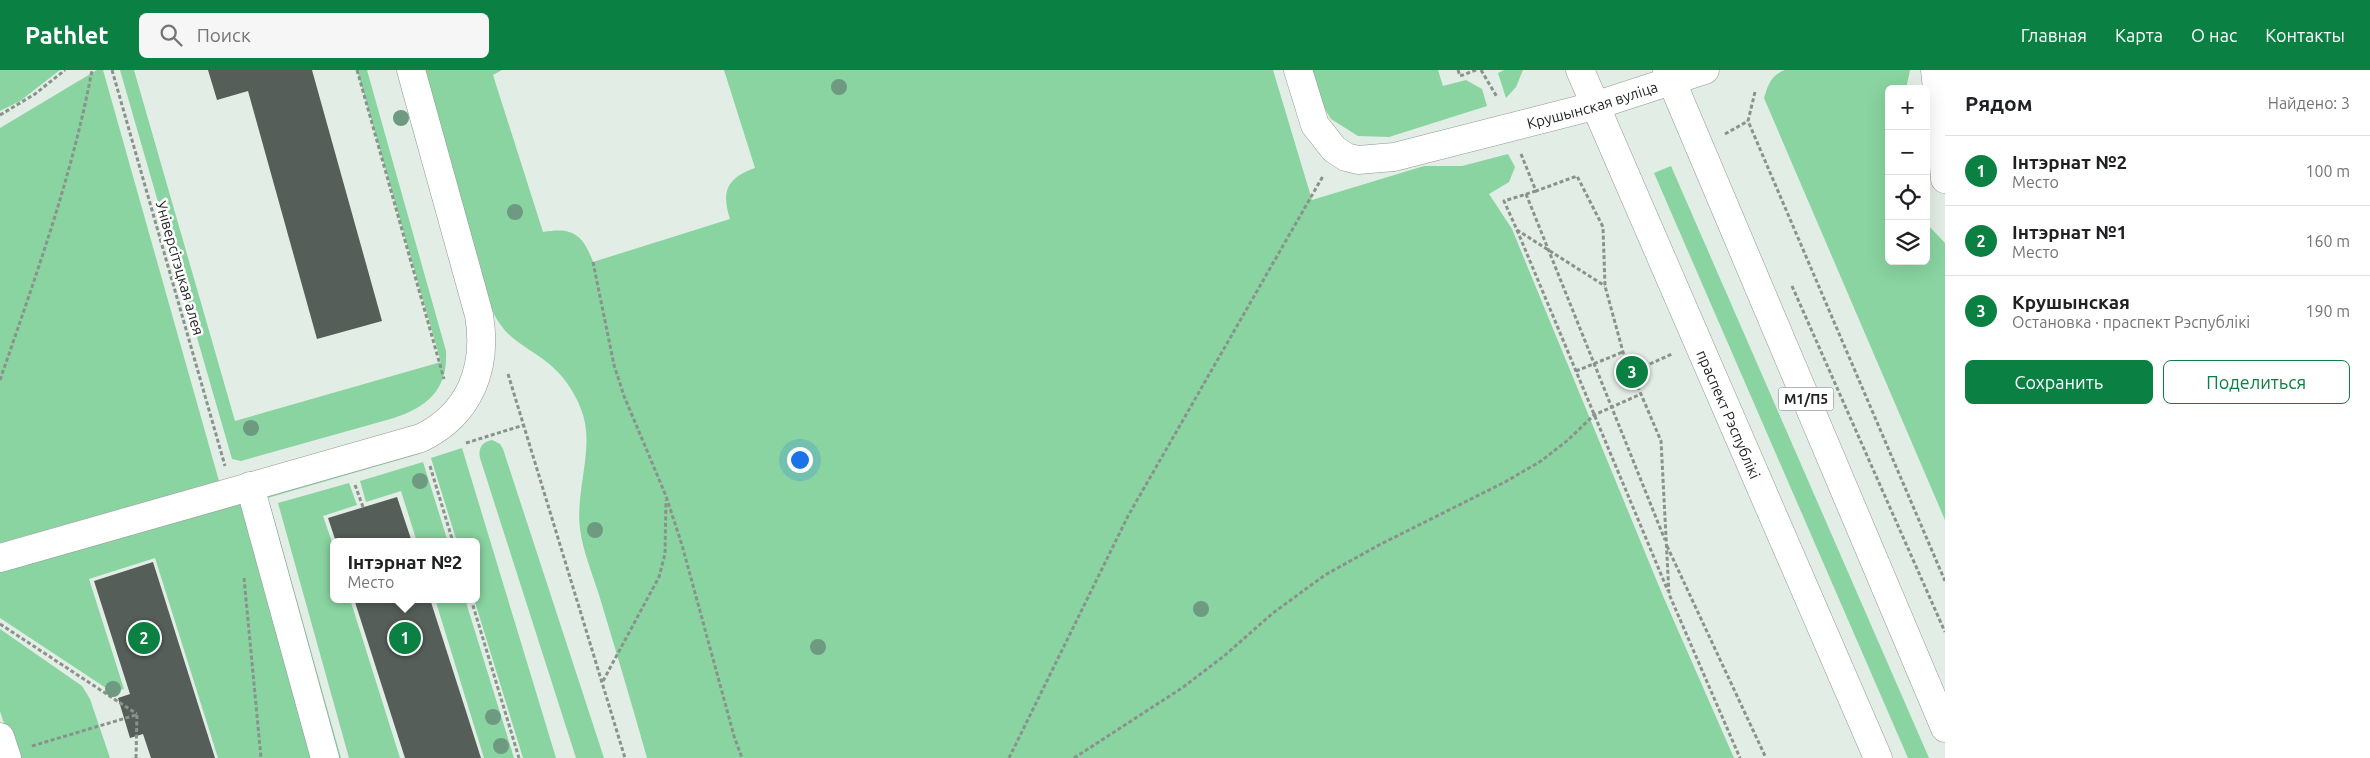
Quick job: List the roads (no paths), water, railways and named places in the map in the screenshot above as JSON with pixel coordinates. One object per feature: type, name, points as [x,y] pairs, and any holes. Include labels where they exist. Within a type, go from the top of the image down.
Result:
[{"type":"main road","points":[[0,558],[421,438],[438,429],[452,418],[464,404],[482,354],[482,334],[479,316],[411,70]]},
{"type":"main road","name":"Крушынская вуліца","points":[[1298,70],[1315,125],[1337,151],[1346,157],[1358,160],[1375,160],[1513,138],[1670,76],[1705,70]]},
{"type":"main road","name":"праспект Рэспублікі","points":[[1580,70],[1878,758]]},
{"type":"main road","points":[[1935,70],[1942,115],[1944,167]]},
{"type":"main road","name":"М1/П5","points":[[1670,76],[1945,728]]},
{"type":"main road","points":[[250,486],[325,758]]},
{"type":"place","name":"Крушынская","points":[[1632,372]]},
{"type":"place","name":"Інтэрнат №1","points":[[144,638]]},
{"type":"place","name":"Інтэрнат №2","points":[[405,638]]}]
